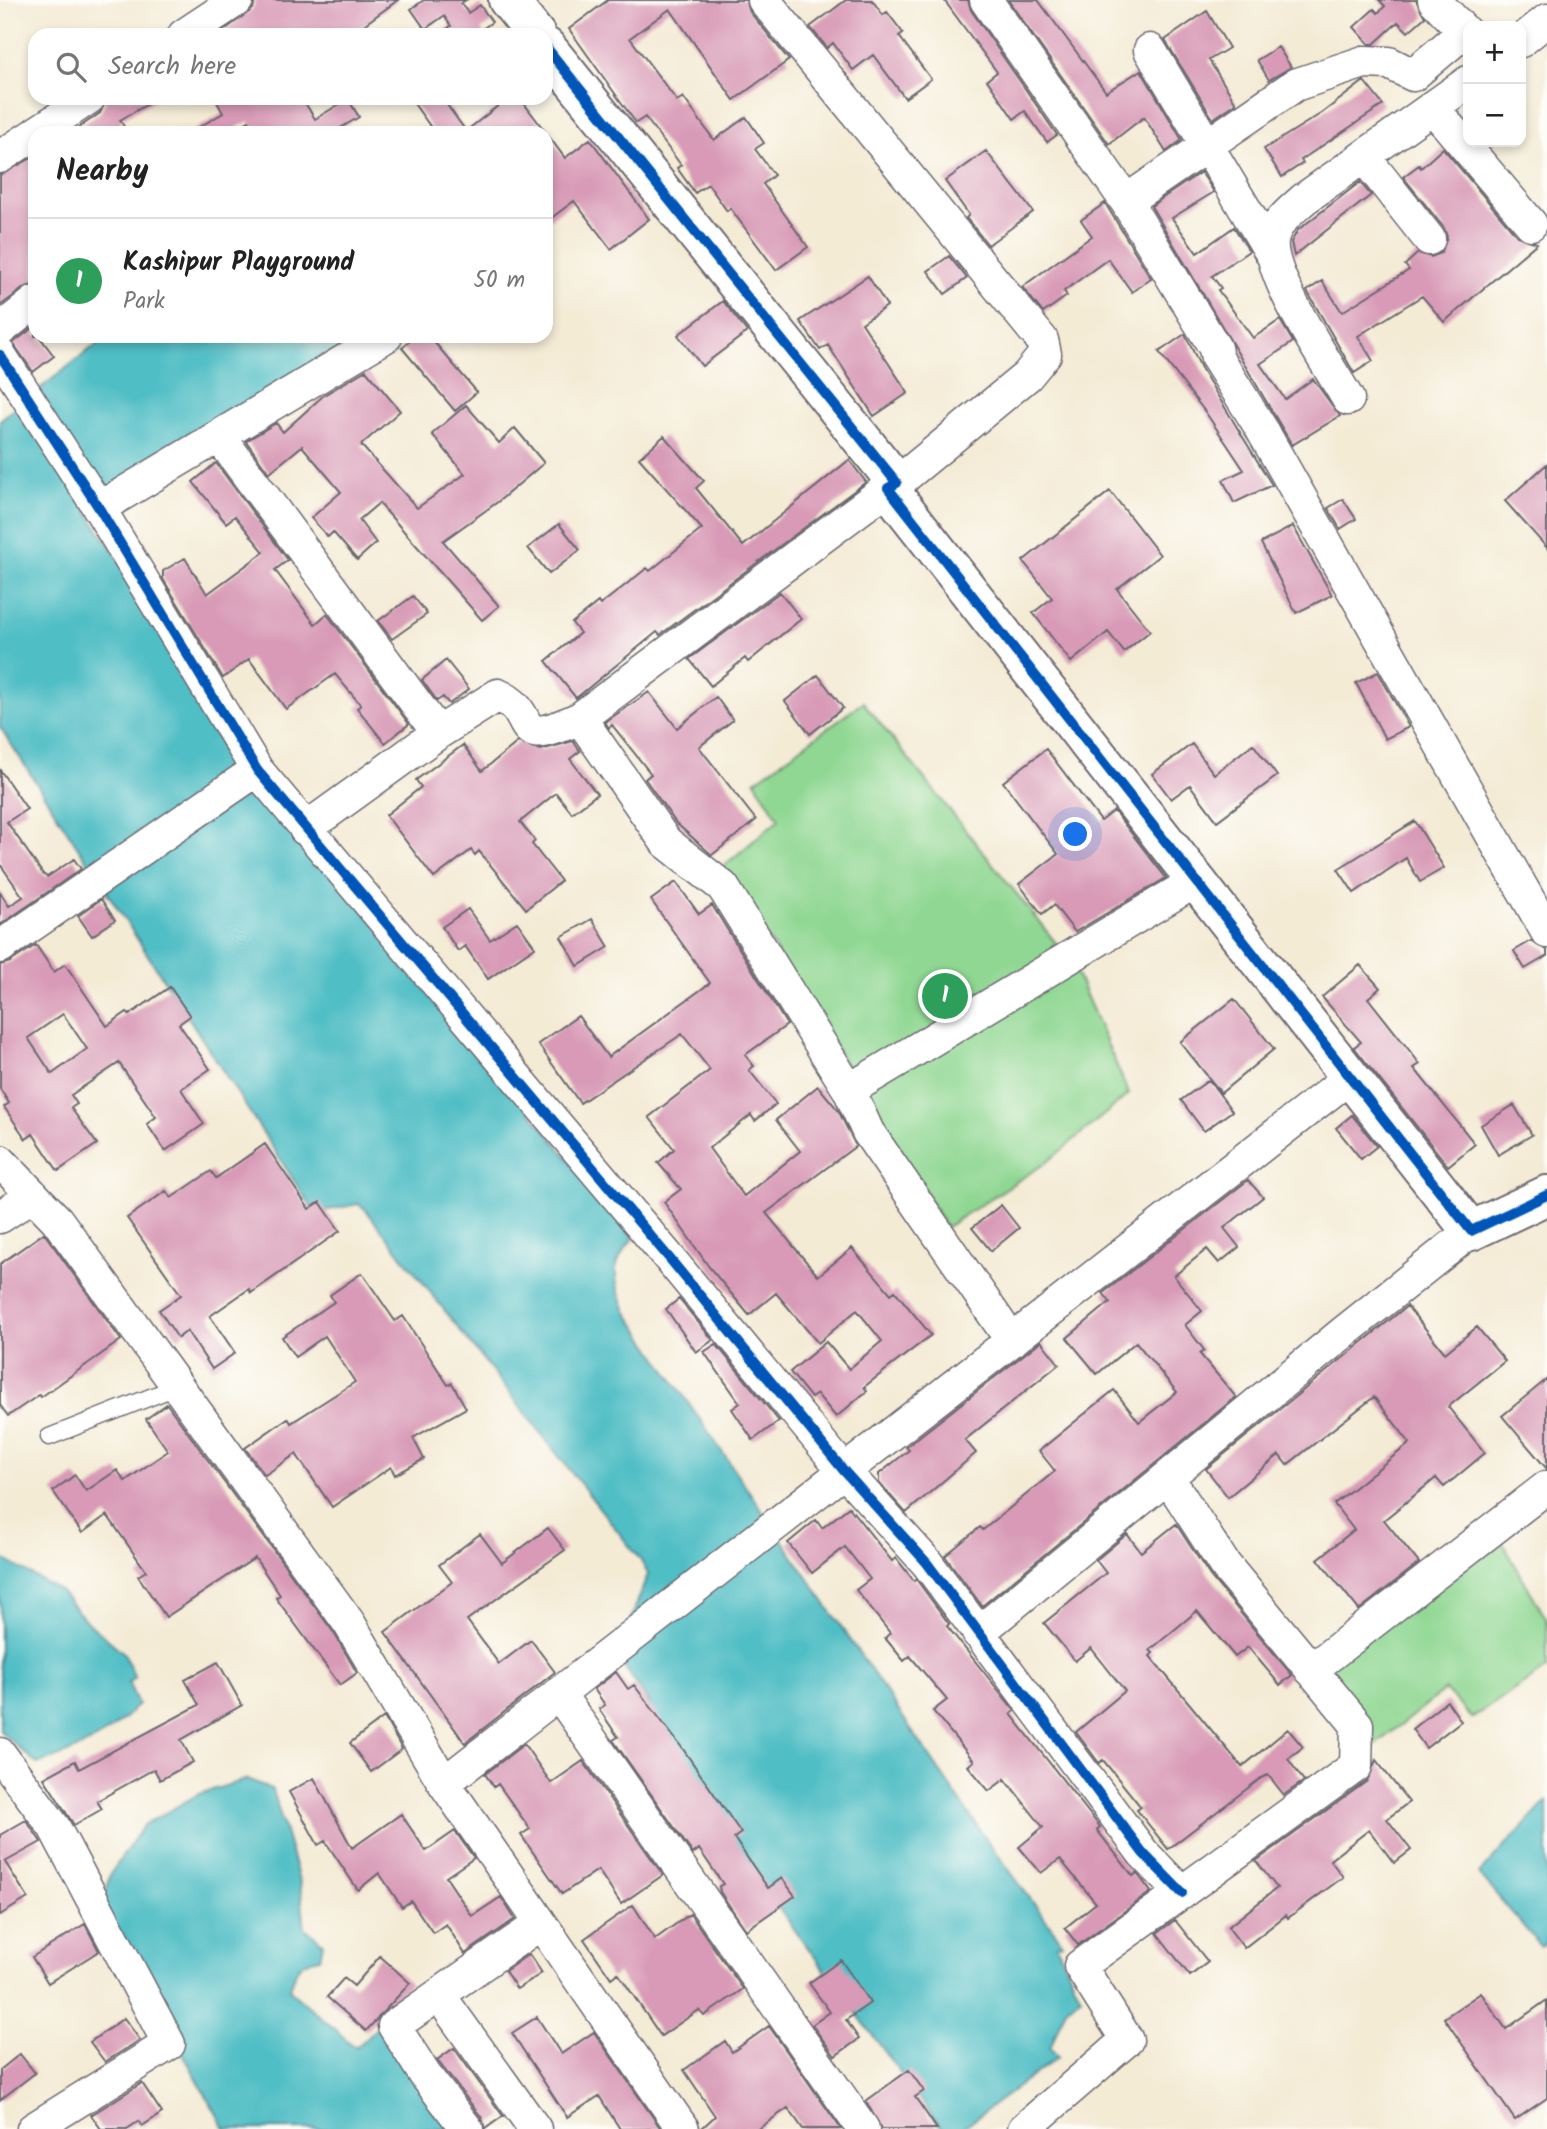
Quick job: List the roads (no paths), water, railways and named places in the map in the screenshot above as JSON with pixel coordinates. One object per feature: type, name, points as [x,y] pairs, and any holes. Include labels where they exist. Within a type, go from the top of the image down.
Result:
[{"type":"street","points":[[195,28],[237,0]]},
{"type":"street","points":[[508,0],[531,28]]},
{"type":"street","points":[[305,829],[438,733],[498,695],[509,699],[524,725],[534,733],[548,733],[580,718],[893,485],[1027,376],[1045,354],[1042,340],[764,0]]},
{"type":"street","points":[[986,0],[1126,201],[1216,348],[1217,358],[1261,428],[1547,932]]},
{"type":"street","points":[[1434,0],[1463,30]]},
{"type":"street","points":[[1526,37],[1547,20]]},
{"type":"street","points":[[1126,201],[1295,85],[1364,62],[1389,63],[1413,75],[1463,35]]},
{"type":"street","points":[[1150,51],[1273,256],[1286,291],[1348,399]]},
{"type":"street","points":[[553,56],[893,485],[1196,881],[1471,1231]]},
{"type":"street","points":[[1273,256],[1272,239],[1282,219],[1304,199],[1465,84]]},
{"type":"street","points":[[48,126],[79,105]]},
{"type":"street","points":[[1433,108],[1531,224]]},
{"type":"street","points":[[0,157],[28,139]]},
{"type":"street","points":[[1365,158],[1429,239]]},
{"type":"street","points":[[0,330],[28,308]]},
{"type":"street","points":[[99,508],[374,343]]},
{"type":"street","points":[[0,355],[99,508],[257,770],[670,1259],[845,1472],[927,1563],[1143,1853],[1182,1893]]},
{"type":"street","points":[[219,436],[438,733]]},
{"type":"street","points":[[580,718],[666,842],[723,887],[849,1090],[868,1132],[1012,1341]]},
{"type":"street","points":[[0,947],[257,770]]},
{"type":"street","points":[[849,1090],[1196,881]]},
{"type":"street","points":[[444,1783],[1350,1077]]},
{"type":"street","points":[[0,1161],[57,1220],[349,1623],[444,1783],[683,2129]]},
{"type":"street","points":[[0,1217],[33,1195]]},
{"type":"street","points":[[978,1633],[1169,1479],[1343,1332],[1471,1231],[1547,1195]]},
{"type":"street","points":[[1024,2129],[1127,2040],[1080,1966],[1356,1766],[1357,1725],[1224,1564],[1169,1479]]},
{"type":"street","points":[[1311,1670],[1547,1487]]},
{"type":"street","points":[[559,1694],[863,2129]]},
{"type":"street","points":[[0,1754],[54,1826],[169,2045],[33,2129]]},
{"type":"street","points":[[467,2129],[425,2075],[394,2026],[540,1924]]},
{"type":"street","points":[[439,1995],[509,2089],[535,2129]]},
{"type":"lane","points":[[49,1437],[176,1387]]},
{"type":"water","points":[[98,343],[347,343],[86,510],[301,834],[634,1238],[620,1256],[616,1272],[618,1289],[626,1311],[984,1836],[1063,1943],[1056,1945],[1081,1997],[1066,2008],[1050,2048],[1058,2057],[961,2129],[942,2129],[636,1715],[650,1704],[617,1656],[648,1574],[641,1561],[365,1209],[358,1204],[315,1213],[0,727],[0,420]]},
{"type":"water","points":[[0,1557],[60,1591],[86,1621],[124,1653],[135,1678],[128,1682],[138,1704],[128,1715],[92,1741],[37,1764],[0,1731]]},
{"type":"water","points":[[248,1779],[273,1790],[300,1884],[305,1928],[323,1943],[320,1958],[302,1964],[293,1977],[290,1990],[356,2048],[384,2021],[462,2129],[225,2129],[103,1910],[109,1876],[144,1825],[199,1794]]},
{"type":"water","points":[[1547,1801],[1547,1943],[1541,1947],[1479,1874]]},
{"type":"place","name":"Kashipur Playground","points":[[945,996]]}]
